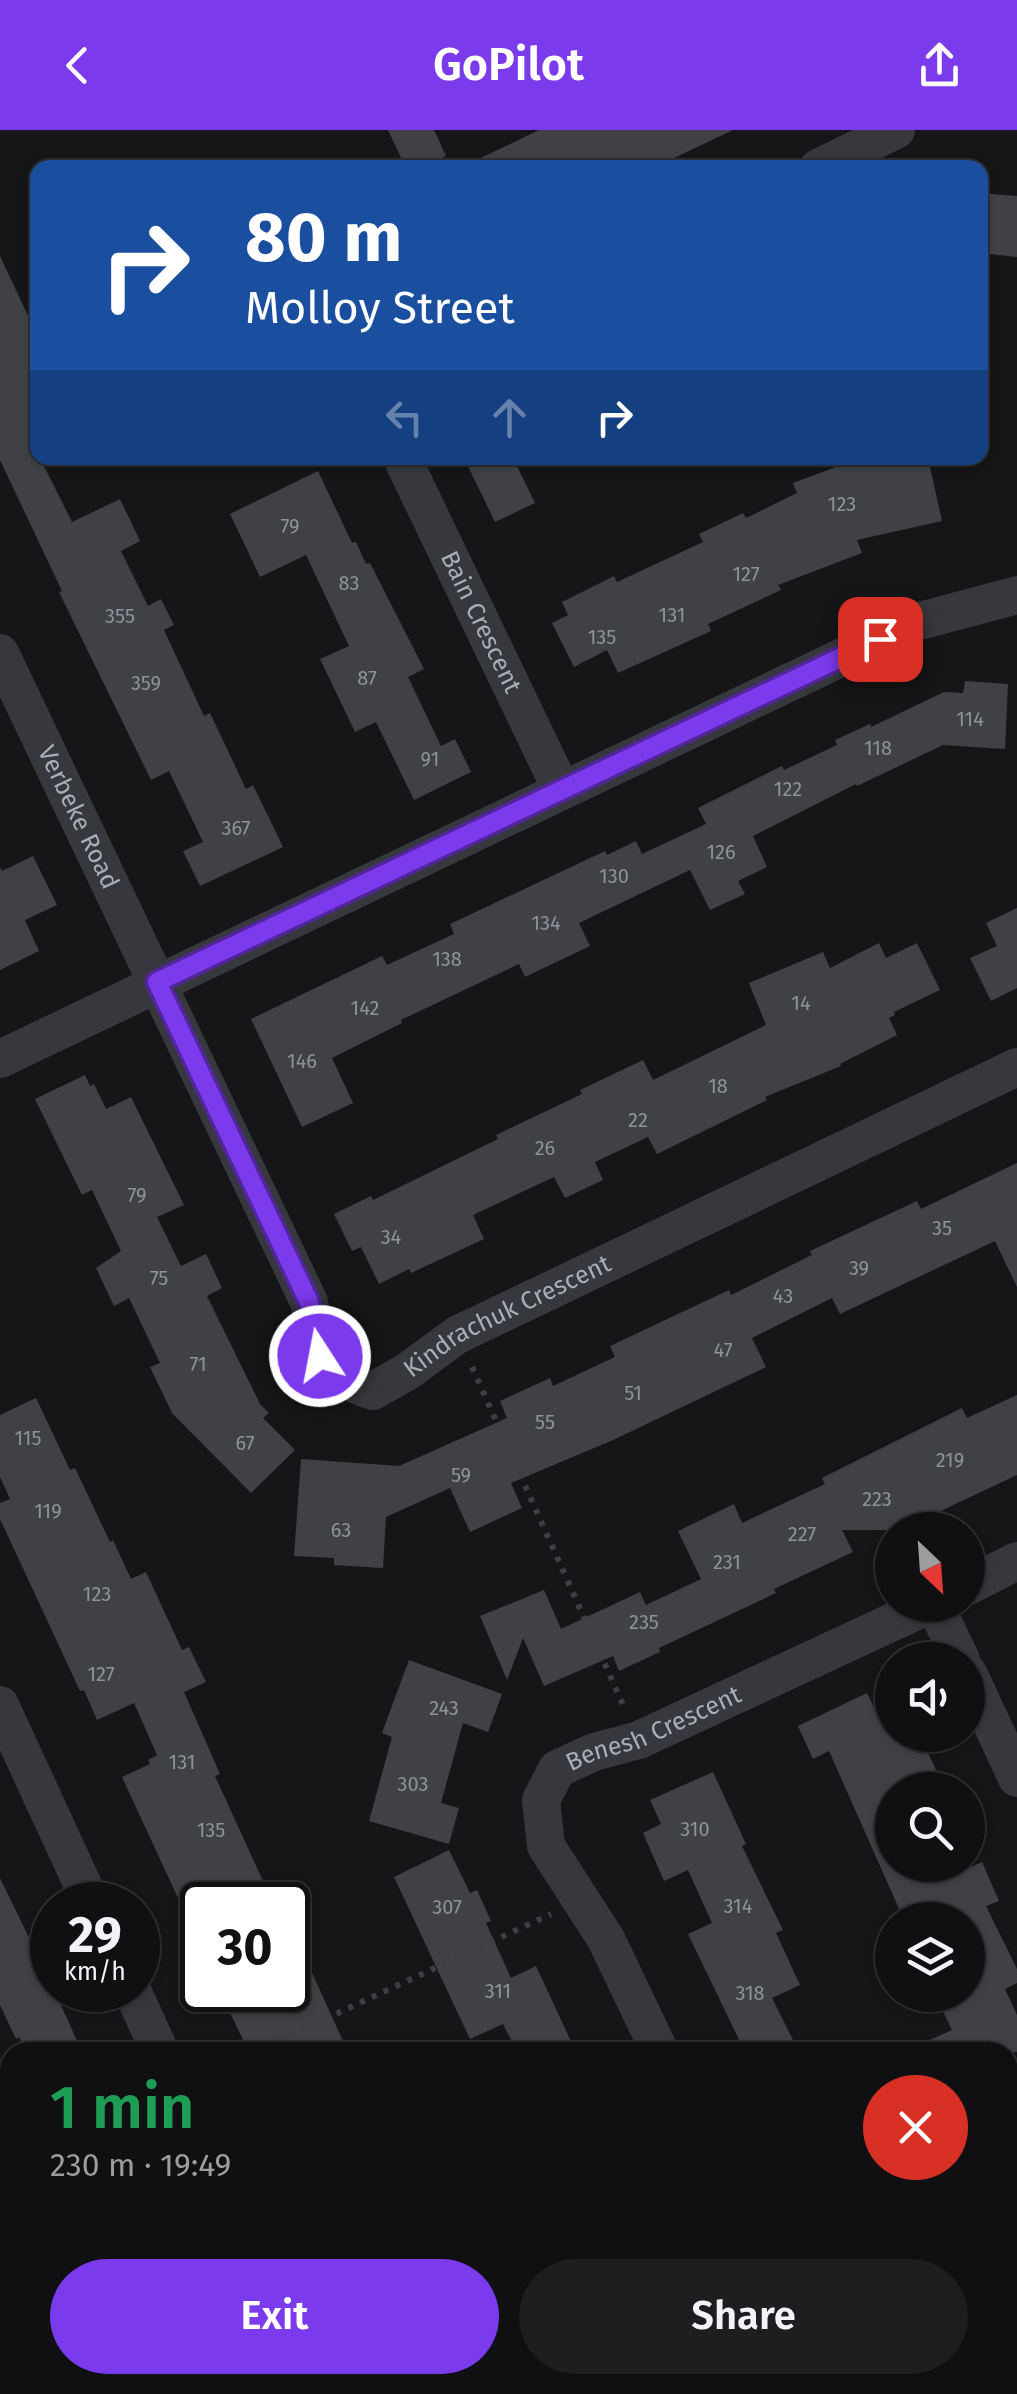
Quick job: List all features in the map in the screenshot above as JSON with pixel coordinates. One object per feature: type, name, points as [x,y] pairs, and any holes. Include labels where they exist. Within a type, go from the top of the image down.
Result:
[{"type":"street","points":[[834,160],[896,130]]},
{"type":"street","name":"Bain Crescent","points":[[405,465],[561,789]]},
{"type":"street","points":[[0,1059],[916,622],[1017,595]]},
{"type":"street","name":"Verbeke Road","points":[[0,653],[157,982]]},
{"type":"street","name":"Kindrachuk Crescent","points":[[157,982],[309,1302],[320,1356],[346,1383],[373,1390],[408,1371],[457,1334],[1017,1067]]},
{"type":"street","points":[[985,1578],[1017,1562]]},
{"type":"street","name":"Benesh Crescent","points":[[655,2042],[606,1939],[546,1846],[542,1800],[557,1769],[594,1752],[639,1740],[895,1622]]},
{"type":"street","points":[[0,1705],[81,1882]]},
{"type":"street","points":[[985,1709],[1017,1778]]},
{"type":"street","points":[[142,2012],[155,2042]]},
{"type":"path","points":[[471,1364],[626,1711]]},
{"type":"path","points":[[276,2042],[556,1912]]},
{"type":"building","points":[[388,130],[434,130],[446,156],[438,160],[402,160]]},
{"type":"building","points":[[539,130],[733,130],[670,160],[477,160]]},
{"type":"building","points":[[988,194],[1017,196],[1017,257],[988,254]]},
{"type":"building","points":[[0,256],[30,320],[30,465],[44,465],[72,522],[120,499],[140,541],[121,551],[148,606],[161,599],[174,625],[164,630],[204,716],[210,713],[246,789],[253,785],[283,847],[200,886],[183,851],[203,842],[169,771],[151,780],[0,460]]},
{"type":"building","points":[[467,465],[516,465],[535,503],[495,522]]},
{"type":"building","points":[[841,465],[930,465],[942,521],[857,540],[862,553],[778,585],[781,590],[708,624],[711,631],[618,673],[607,650],[574,667],[552,623],[568,615],[562,602],[614,576],[617,582],[703,542],[699,534],[743,513],[746,518],[797,493],[793,483]]},
{"type":"building","points":[[318,471],[352,543],[356,542],[366,564],[370,563],[424,669],[408,677],[441,746],[455,739],[471,772],[414,800],[376,722],[355,732],[320,659],[349,646],[306,555],[260,577],[230,514]]},
{"type":"building","points":[[965,681],[1008,684],[1005,749],[943,745],[753,836],[767,867],[738,881],[745,894],[710,910],[690,870],[579,923],[590,946],[525,977],[519,964],[332,1058],[353,1103],[302,1127],[251,1019],[382,956],[387,965],[454,934],[450,924],[605,851],[607,855],[636,841],[642,854],[706,824],[698,808],[782,766],[784,770],[837,745],[835,740],[870,724],[871,727],[944,692],[963,693]]},
{"type":"building","points":[[33,856],[57,905],[25,920],[39,951],[0,970],[0,867],[2,871]]},
{"type":"building","points":[[1017,908],[1017,988],[991,1001],[970,958],[997,946],[986,923]]},
{"type":"building","points":[[879,943],[886,958],[917,943],[940,990],[894,1012],[889,1018],[897,1035],[841,1066],[765,1097],[767,1100],[657,1154],[648,1137],[595,1162],[603,1180],[565,1198],[554,1177],[473,1215],[484,1239],[411,1273],[409,1269],[379,1284],[361,1247],[352,1251],[334,1214],[371,1196],[373,1200],[498,1139],[496,1135],[643,1060],[653,1080],[766,1025],[749,983],[823,952],[830,968]]},
{"type":"building","points":[[85,1075],[106,1109],[131,1097],[184,1205],[157,1217],[181,1266],[206,1254],[222,1288],[207,1296],[260,1404],[269,1413],[263,1418],[295,1450],[251,1493],[172,1413],[150,1367],[160,1363],[129,1298],[114,1306],[96,1268],[121,1251],[92,1190],[82,1195],[35,1099]]},
{"type":"building","points":[[1017,1163],[1017,1287],[995,1241],[840,1314],[832,1298],[752,1338],[766,1367],[613,1440],[511,1483],[522,1508],[470,1532],[450,1488],[386,1517],[383,1568],[334,1565],[334,1558],[294,1556],[301,1459],[399,1466],[507,1418],[500,1401],[550,1378],[553,1386],[615,1357],[610,1346],[729,1290],[731,1295],[812,1255],[810,1251],[917,1201],[921,1209]]},
{"type":"building","points":[[1017,1395],[1017,1475],[938,1512],[875,1512],[875,1530],[842,1530],[853,1552],[619,1671],[613,1656],[544,1686],[523,1638],[507,1680],[480,1616],[544,1590],[561,1629],[640,1592],[646,1605],[701,1579],[678,1531],[734,1504],[742,1523],[825,1484],[822,1478],[962,1408],[967,1418]]},
{"type":"building","points":[[36,1398],[70,1470],[75,1468],[131,1579],[146,1572],[182,1650],[189,1647],[206,1682],[184,1692],[220,1774],[215,1776],[263,1882],[180,1882],[180,1902],[122,1777],[150,1764],[148,1760],[157,1755],[134,1703],[97,1720],[0,1519],[0,1503],[10,1499],[0,1477],[0,1415]]},
{"type":"building","points":[[409,1660],[502,1694],[488,1732],[463,1723],[441,1803],[459,1808],[449,1844],[369,1821],[392,1737],[382,1733]]},
{"type":"building","points":[[867,1693],[875,1709],[875,1752],[928,1752],[937,1772],[875,1772],[875,1855],[829,1751],[813,1759],[798,1726]]},
{"type":"building","points":[[713,1772],[746,1844],[742,1846],[783,1930],[776,1933],[800,1985],[772,1998],[794,2042],[740,2042],[688,1934],[712,1923],[688,1870],[664,1881],[643,1833],[661,1824],[650,1800]]},
{"type":"building","points":[[449,1850],[470,1893],[477,1890],[491,1921],[486,1923],[511,1978],[536,1966],[571,2042],[512,2042],[503,2024],[470,2039],[394,1877]]},
{"type":"building","points":[[985,1869],[999,1901],[986,1906],[1017,1969],[1017,1983],[1005,1989],[1017,2015],[1017,2042],[925,2042],[952,2030],[943,2012],[985,2012],[985,1902],[896,1902],[887,1882],[985,1882]]},
{"type":"building","points":[[0,1878],[30,1940],[30,2012],[64,2012],[78,2042],[16,2039],[0,2005]]},
{"type":"building","points":[[310,1968],[343,2042],[244,2042],[230,2012],[310,2012]]},
{"type":"route","points":[[320,1356],[309,1302],[157,982],[880,639]]}]
